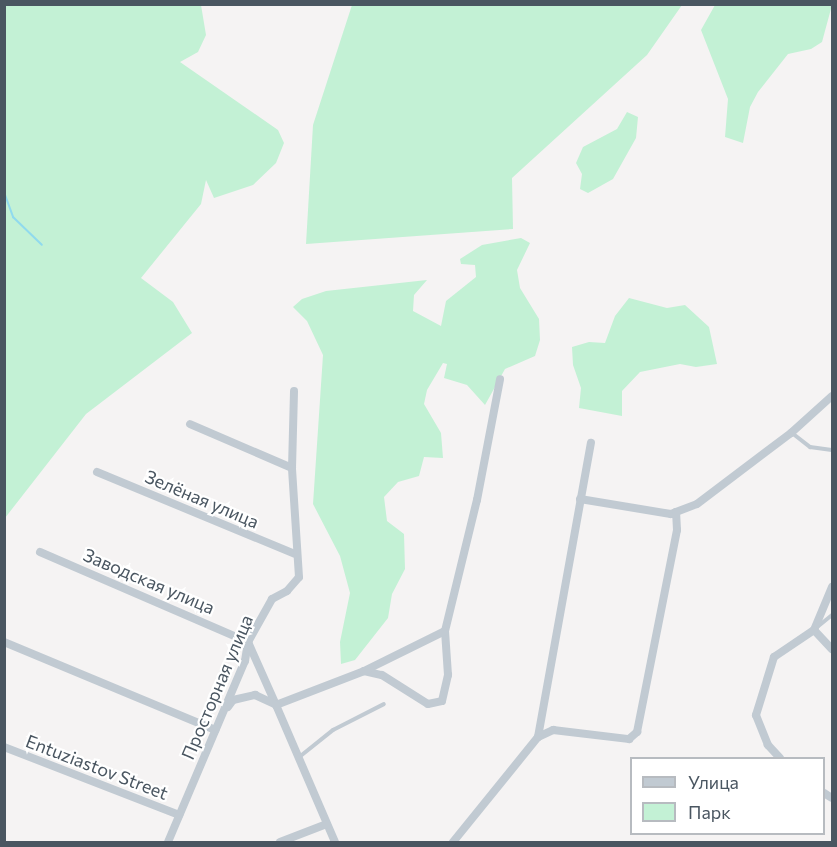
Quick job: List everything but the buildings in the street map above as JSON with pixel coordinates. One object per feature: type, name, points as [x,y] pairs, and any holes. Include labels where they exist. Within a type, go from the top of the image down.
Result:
[{"type":"street","points":[[364,671],[382,675],[428,704],[442,701],[448,675],[445,631],[477,500],[500,379]]},
{"type":"street","points":[[294,391],[292,468],[296,554]]},
{"type":"street","points":[[580,499],[671,514],[697,504],[791,433],[832,396]]},
{"type":"street","points":[[190,424],[292,468]]},
{"type":"street","points":[[538,737],[591,443]]},
{"type":"street","name":"Зелёная улица","points":[[97,472],[296,554]]},
{"type":"street","points":[[453,843],[538,737],[553,730],[629,739],[637,732],[677,530],[676,512]]},
{"type":"street","name":"Заводская улица","points":[[40,552],[248,642]]},
{"type":"street","name":"Просторная улица","points":[[168,843],[245,661],[248,642],[272,599],[288,591],[299,578],[296,554]]},
{"type":"street","points":[[778,757],[768,745],[756,715],[774,657],[814,630],[832,587]]},
{"type":"street","points":[[814,630],[832,649]]},
{"type":"street","points":[[276,705],[364,671],[445,631]]},
{"type":"street","points":[[4,642],[215,730]]},
{"type":"street","points":[[248,642],[334,843]]},
{"type":"street","points":[[219,721],[233,700],[245,696],[264,697],[276,705]]},
{"type":"street","name":"Entuziastov Street","points":[[4,747],[179,815]]},
{"type":"street","points":[[280,843],[327,824]]},
{"type":"lane","points":[[791,433],[810,447],[832,450]]},
{"type":"lane","points":[[814,630],[832,615]]},
{"type":"lane","points":[[298,758],[333,730],[384,704]]},
{"type":"green space","points":[[5,4],[201,5],[206,35],[198,52],[180,62],[278,130],[284,143],[276,163],[253,185],[214,198],[206,180],[201,204],[141,278],[173,302],[192,333],[86,414],[5,518]]},
{"type":"green space","points":[[352,4],[682,5],[647,55],[512,178],[513,229],[306,244],[313,125]]},
{"type":"green space","points":[[715,5],[832,5],[822,42],[811,49],[788,54],[758,92],[750,107],[743,143],[725,137],[728,99],[701,30]]},
{"type":"green space","points":[[627,112],[638,117],[636,138],[613,179],[588,193],[580,189],[582,174],[576,163],[583,147],[617,129]]},
{"type":"green space","points":[[521,238],[530,243],[517,270],[520,288],[539,319],[540,340],[535,356],[505,369],[485,405],[467,385],[444,378],[447,364],[443,363],[427,390],[424,404],[441,433],[443,458],[424,457],[419,476],[398,482],[384,497],[387,521],[404,534],[405,569],[392,594],[388,618],[355,660],[341,664],[340,642],[350,593],[340,556],[313,504],[323,355],[307,321],[293,307],[302,299],[326,291],[427,280],[414,295],[413,311],[441,326],[446,301],[476,277],[475,265],[461,264],[460,259],[482,245]]},
{"type":"green space","points":[[629,298],[667,308],[685,305],[709,327],[717,364],[696,367],[680,364],[640,372],[622,391],[622,416],[579,408],[581,388],[573,365],[572,347],[589,342],[605,343],[615,316]]},
{"type":"waterway","points":[[4,192],[13,217],[42,245]]}]
